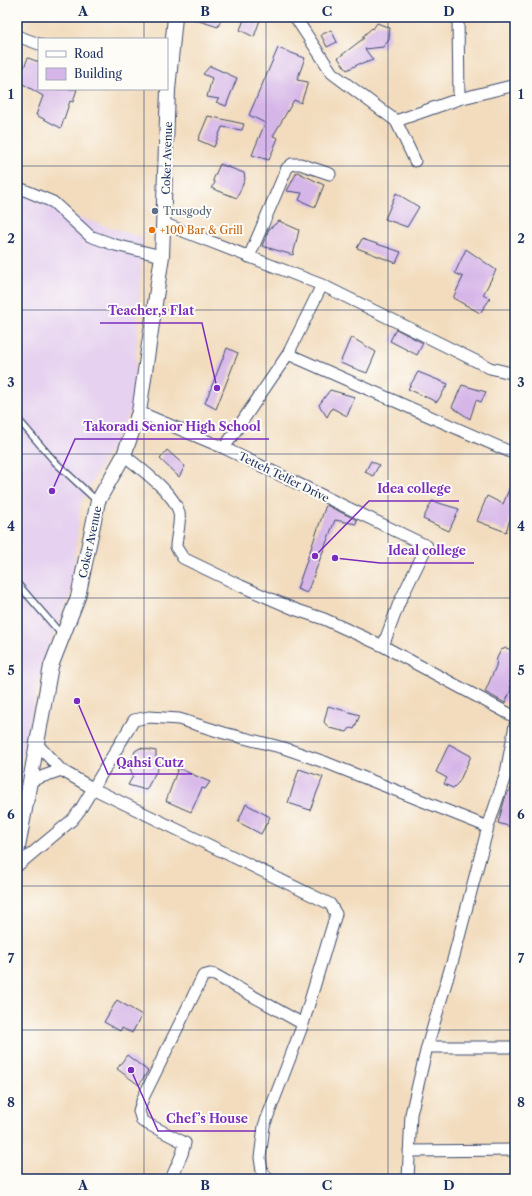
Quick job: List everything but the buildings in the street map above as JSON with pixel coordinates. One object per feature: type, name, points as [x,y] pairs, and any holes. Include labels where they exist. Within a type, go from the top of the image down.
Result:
[{"type":"street","name":"Coker Avenue","points":[[168,80],[175,17]]},
{"type":"street","points":[[295,17],[332,73],[396,121],[415,161]]},
{"type":"street","points":[[458,17],[459,99]]},
{"type":"street","points":[[17,36],[38,44]]},
{"type":"street","points":[[396,121],[459,99],[515,85]]},
{"type":"street","name":"Coker Avenue","points":[[17,853],[51,666],[78,597],[98,501],[124,456],[139,412],[162,256],[165,224],[167,90]]},
{"type":"street","points":[[249,257],[287,168],[292,164],[300,164],[330,174]]},
{"type":"street","points":[[17,187],[53,202],[90,236],[114,245],[162,256]]},
{"type":"street","points":[[165,224],[322,286],[490,368],[515,374]]},
{"type":"street","points":[[224,448],[288,354],[322,286]]},
{"type":"street","points":[[288,354],[515,454]]},
{"type":"street","name":"Tetteh Telfer Drive","points":[[139,412],[224,448],[427,546],[399,603],[383,646]]},
{"type":"street","points":[[124,456],[159,484],[178,509],[180,515],[176,547],[183,558],[248,589],[294,609],[324,619],[383,646],[515,717]]},
{"type":"street","points":[[17,866],[72,820],[94,789],[134,720],[149,717],[179,719],[299,753],[488,827]]},
{"type":"street","points":[[408,1179],[411,1114],[427,1047],[454,956],[488,827],[506,773],[515,725]]},
{"type":"street","points":[[37,744],[62,770],[94,789],[330,904],[334,908],[336,914],[304,1024],[264,1126],[260,1158],[262,1171],[268,1179]]},
{"type":"street","points":[[30,781],[62,770]]},
{"type":"street","points":[[171,1179],[182,1154],[185,1142],[142,1121],[139,1111],[143,1098],[203,976],[210,974],[215,975],[304,1024]]},
{"type":"street","points":[[427,1047],[515,1047]]},
{"type":"street","points":[[409,1151],[515,1150]]},
{"type":"lane","points":[[17,418],[56,462],[98,501]]},
{"type":"lane","points":[[17,583],[62,635]]},
{"type":"shaded area","points":[[17,192],[78,217],[143,238],[133,406],[81,503],[70,596],[46,651],[20,763],[17,785]]},
{"type":"place","name":"Trusgody","points":[[155,211]]},
{"type":"place","name":"+100 Bar & Grill","points":[[152,230]]},
{"type":"place","name":"Teacher,s Flat","points":[[217,388]]},
{"type":"place","name":"Takoradi Senior High School","points":[[52,491]]},
{"type":"place","name":"Idea college","points":[[315,556]]},
{"type":"place","name":"Ideal college","points":[[335,558]]},
{"type":"place","name":"Qahsi Cutz","points":[[77,701]]},
{"type":"place","name":"Chef’s House","points":[[131,1070]]}]
